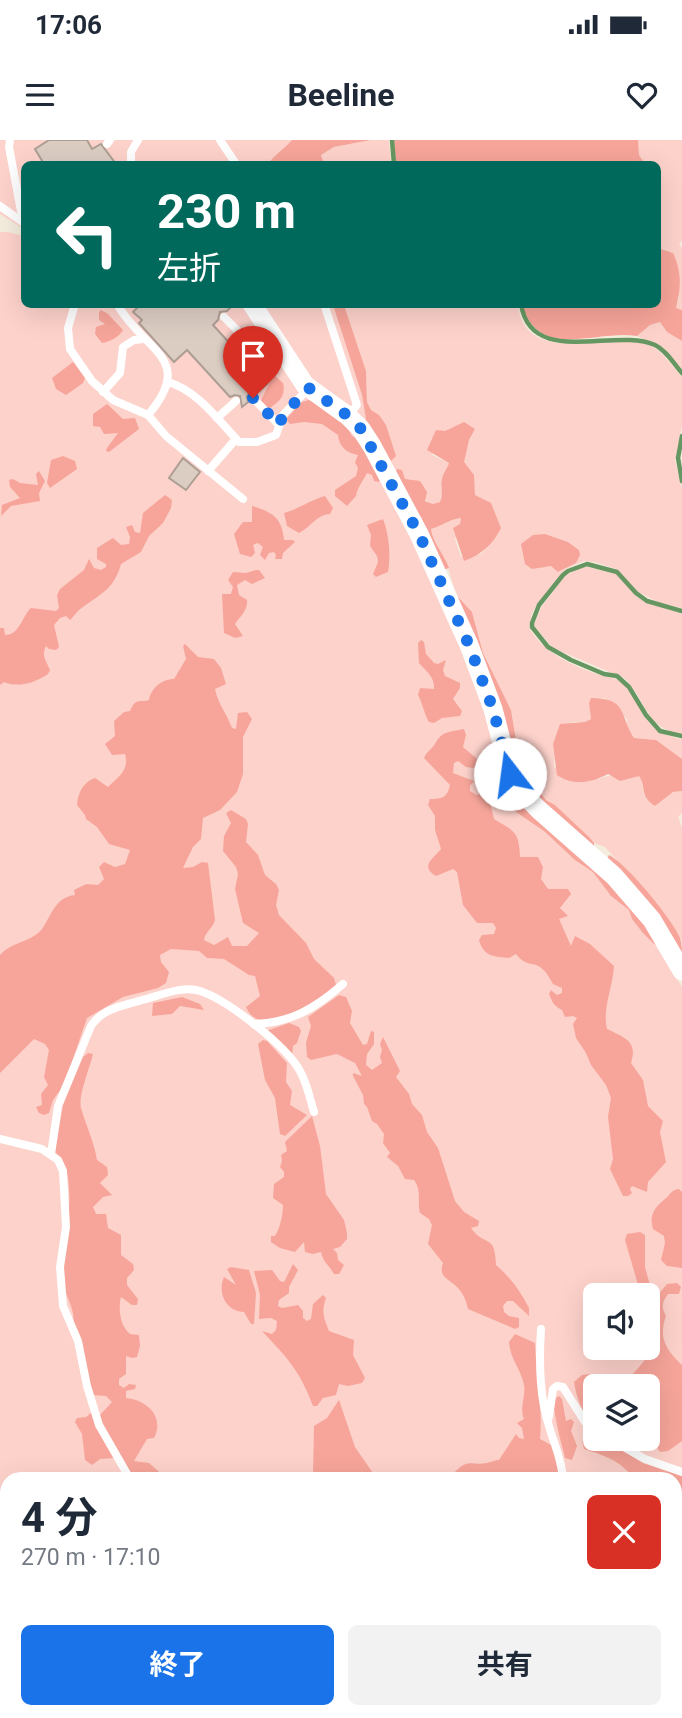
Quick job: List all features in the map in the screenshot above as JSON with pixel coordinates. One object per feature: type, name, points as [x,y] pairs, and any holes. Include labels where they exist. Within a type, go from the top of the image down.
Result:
[{"type":"street","points":[[255,308],[309,388],[348,416],[372,446],[419,534],[469,645],[493,709],[510,774],[517,787],[614,876],[652,920],[682,971]]},
{"type":"lane","points":[[10,140],[9,147],[21,205]]},
{"type":"lane","points":[[131,161],[131,152],[138,140]]},
{"type":"lane","points":[[220,140],[234,161]]},
{"type":"lane","points":[[0,206],[21,218]]},
{"type":"lane","points":[[74,308],[68,328],[70,349],[92,381],[113,400],[148,415],[166,436],[243,499]]},
{"type":"lane","points":[[120,308],[166,362],[168,382],[164,394],[148,415]]},
{"type":"lane","points":[[325,308],[357,405],[348,416]]},
{"type":"lane","points":[[224,317],[255,348],[261,348],[275,340]]},
{"type":"lane","points":[[103,392],[120,373],[123,347],[128,342],[144,339]]},
{"type":"lane","points":[[168,382],[187,390],[239,442],[247,443],[276,435],[283,415],[309,388]]},
{"type":"lane","points":[[253,398],[279,425]]},
{"type":"lane","points":[[217,418],[236,401]]},
{"type":"lane","points":[[208,471],[236,439]]},
{"type":"lane","points":[[254,1024],[282,1021],[305,1013],[343,984]]},
{"type":"lane","points":[[51,1154],[58,1106],[97,1016],[110,1009],[176,991],[200,991],[254,1024],[301,1072],[314,1112]]},
{"type":"lane","points":[[0,1139],[42,1149],[58,1160],[63,1171],[66,1227],[60,1267],[63,1306],[78,1341],[87,1386],[99,1425],[126,1472]]},
{"type":"lane","points":[[541,1329],[540,1368],[544,1408],[557,1447],[562,1472]]},
{"type":"lane","points":[[549,1427],[551,1395],[557,1386],[563,1387],[583,1417]]},
{"type":"lane","points":[[631,1451],[682,1472]]},
{"type":"shaded area","points":[[0,140],[292,140],[271,161],[21,161],[21,227],[0,214]]},
{"type":"shaded area","points":[[292,140],[371,140],[334,147],[321,155],[323,161],[271,161]]},
{"type":"shaded area","points":[[371,140],[389,140],[391,161],[323,161],[321,155],[334,147]]},
{"type":"shaded area","points":[[394,140],[638,140],[639,155],[643,161],[396,161]]},
{"type":"shaded area","points":[[638,140],[682,140],[682,241],[679,243],[682,249],[682,310],[676,308],[679,298],[673,253],[661,249],[661,161],[643,161],[639,155]]},
{"type":"shaded area","points":[[0,232],[21,235],[21,308],[334,308],[362,395],[368,431],[379,415],[371,411],[367,402],[366,371],[345,308],[519,308],[524,324],[535,336],[551,342],[570,344],[646,344],[666,358],[682,377],[682,426],[675,461],[682,488],[682,608],[658,602],[636,591],[616,569],[584,561],[566,569],[538,603],[532,613],[529,627],[542,644],[560,657],[580,668],[621,682],[630,690],[645,716],[657,730],[682,739],[682,759],[656,740],[634,738],[627,727],[627,719],[605,698],[592,698],[589,703],[591,719],[572,722],[553,744],[554,767],[599,779],[639,775],[645,795],[655,806],[673,792],[682,791],[682,813],[678,817],[682,828],[682,941],[652,899],[605,847],[594,843],[555,805],[546,800],[533,783],[516,740],[511,710],[483,653],[472,612],[458,597],[446,560],[431,537],[431,529],[462,518],[455,539],[461,557],[482,553],[498,535],[500,528],[491,504],[475,495],[474,485],[464,462],[465,450],[475,429],[457,427],[447,430],[432,455],[449,463],[442,479],[440,502],[433,504],[425,500],[405,479],[499,756],[636,911],[682,987],[682,1472],[670,1472],[643,1463],[623,1451],[660,1451],[660,1374],[583,1374],[583,1451],[596,1451],[593,1453],[616,1462],[628,1472],[0,1472]],"holes":[[[545,534],[568,542],[579,550],[576,563],[559,572],[551,566],[525,564],[525,555]]]},
{"type":"shaded area","points":[[661,249],[673,253],[679,273],[680,287],[676,308],[682,310],[682,341],[667,332],[660,322],[650,325],[637,336],[571,339],[555,338],[542,333],[530,322],[523,308],[661,308]]},
{"type":"shaded area","points":[[334,308],[345,308],[366,371],[367,402],[386,425],[396,456],[391,461],[368,431],[362,395]]},
{"type":"shaded area","points":[[101,310],[123,330],[114,339],[102,343],[95,334],[96,327],[105,324],[99,320]]},
{"type":"shaded area","points":[[660,322],[667,332],[682,341],[682,369],[662,347],[637,336],[650,325]]},
{"type":"shaded area","points":[[252,355],[283,383],[281,398],[268,409],[263,406],[261,400],[269,384],[252,363]]},
{"type":"shaded area","points":[[73,362],[85,378],[83,383],[66,395],[56,389],[52,378]]},
{"type":"shaded area","points":[[309,400],[334,414],[352,436],[358,439],[380,480],[374,481],[372,475],[367,473],[356,496],[347,506],[335,496],[335,490],[356,476],[358,468],[355,462],[358,455],[344,449],[338,435],[322,424],[290,424],[286,419],[302,402]]},
{"type":"shaded area","points":[[107,404],[123,419],[135,418],[139,429],[109,452],[106,451],[107,448],[118,433],[104,434],[100,427],[93,426],[93,414]]},
{"type":"shaded area","points":[[464,422],[475,429],[469,440],[464,462],[474,475],[475,495],[491,503],[501,528],[486,549],[464,561],[453,528],[460,524],[461,518],[431,529],[449,568],[443,570],[421,517],[415,514],[394,475],[397,469],[402,470],[405,479],[420,481],[427,492],[425,501],[433,504],[440,502],[442,479],[449,463],[427,450],[436,430],[445,431]]},
{"type":"shaded area","points":[[63,456],[75,461],[77,469],[50,488],[47,483],[51,460]]},
{"type":"shaded area","points":[[39,471],[45,481],[39,493],[40,501],[11,506],[1,516],[2,505],[20,498],[10,487],[9,480],[38,485],[36,474]]},
{"type":"shaded area","points":[[165,495],[172,500],[171,508],[163,523],[149,536],[141,552],[121,564],[115,579],[102,594],[81,608],[70,620],[66,616],[54,625],[59,647],[56,650],[46,646],[44,653],[50,670],[48,674],[26,684],[4,682],[0,685],[0,628],[4,628],[5,635],[14,632],[31,608],[56,611],[59,608],[57,595],[60,589],[84,570],[89,559],[94,568],[101,570],[106,567],[106,564],[97,559],[97,548],[113,538],[121,545],[129,544],[130,537],[126,527],[132,525],[135,532],[140,533],[143,513]]},
{"type":"shaded area","points":[[325,496],[333,508],[330,514],[321,517],[299,533],[287,526],[284,513]]},
{"type":"shaded area","points":[[252,506],[275,517],[281,526],[284,540],[295,542],[283,553],[282,559],[275,559],[274,552],[269,553],[265,560],[260,555],[263,547],[258,543],[253,545],[255,553],[251,557],[240,554],[234,534],[243,522],[252,522]]},
{"type":"shaded area","points":[[383,519],[388,538],[389,566],[388,572],[376,577],[373,574],[378,562],[377,556],[370,546],[371,535],[367,525]]},
{"type":"shaded area","points":[[545,534],[568,542],[579,550],[576,563],[558,572],[551,566],[532,569],[525,564],[521,544],[533,535]]},
{"type":"shaded area","points":[[584,566],[616,574],[637,597],[650,604],[682,613],[682,734],[670,731],[653,720],[624,678],[553,648],[535,627],[542,606],[565,576]]},
{"type":"shaded area","points":[[256,570],[265,578],[252,584],[245,580],[237,585],[239,595],[247,600],[247,604],[235,624],[243,636],[235,638],[224,633],[222,594],[231,594],[233,587],[228,580],[233,572],[246,573]]},
{"type":"shaded area","points":[[458,597],[472,612],[483,653],[511,710],[516,740],[533,783],[546,800],[589,837],[594,848],[525,788],[456,599]]},
{"type":"shaded area","points":[[421,640],[424,642],[426,654],[434,663],[446,660],[443,670],[445,676],[460,683],[453,699],[462,711],[460,716],[442,718],[434,723],[427,719],[418,695],[420,688],[434,689],[434,685],[430,674],[419,663],[418,643]]},
{"type":"shaded area","points":[[185,644],[198,657],[214,659],[221,668],[226,684],[215,689],[232,728],[236,729],[238,713],[247,712],[252,719],[243,737],[243,774],[237,792],[220,810],[203,818],[201,839],[193,847],[183,868],[202,862],[208,863],[215,920],[204,940],[214,945],[228,937],[232,946],[247,946],[259,933],[243,923],[235,889],[238,874],[236,867],[223,851],[224,836],[231,823],[226,813],[231,810],[246,819],[246,842],[258,855],[265,875],[279,890],[276,905],[279,915],[306,943],[314,959],[334,978],[336,985],[290,1014],[264,1020],[253,1017],[246,1007],[260,996],[255,976],[224,959],[207,958],[199,951],[171,949],[160,955],[161,962],[169,972],[166,983],[158,988],[123,997],[87,1018],[64,1085],[53,1100],[49,1113],[44,1115],[39,1113],[36,1107],[42,1105],[41,1094],[48,1085],[44,1077],[49,1050],[45,1044],[34,1039],[0,1073],[0,955],[38,933],[58,903],[75,895],[74,890],[86,884],[98,885],[104,879],[99,867],[104,862],[115,867],[125,864],[130,850],[109,844],[77,805],[79,796],[84,785],[91,780],[95,778],[108,787],[122,773],[126,764],[125,754],[112,755],[105,744],[115,736],[114,721],[124,712],[130,711],[136,702],[149,700],[161,682],[174,679],[186,659],[183,646]]},
{"type":"shaded area","points":[[591,698],[611,701],[617,705],[634,738],[656,740],[682,759],[682,791],[673,792],[655,806],[647,799],[639,776],[620,781],[608,774],[582,782],[569,781],[557,775],[553,744],[560,724],[591,719]]},
{"type":"shaded area","points":[[464,729],[466,735],[463,747],[478,763],[473,768],[458,761],[454,763],[453,773],[474,781],[470,791],[477,795],[484,793],[489,798],[494,819],[511,829],[517,837],[520,857],[538,857],[543,867],[541,879],[548,889],[568,889],[571,894],[560,908],[568,916],[559,919],[571,946],[575,936],[590,944],[614,966],[606,1014],[607,1029],[631,1045],[631,1063],[643,1080],[648,1106],[663,1121],[660,1132],[666,1162],[648,1182],[647,1192],[632,1186],[632,1193],[623,1196],[610,1169],[613,1159],[608,1117],[611,1098],[606,1085],[576,1038],[573,1024],[577,1018],[565,1017],[551,999],[551,990],[557,995],[562,993],[562,988],[553,984],[543,969],[526,962],[516,954],[509,958],[486,952],[479,940],[482,935],[494,934],[496,928],[493,923],[477,923],[463,905],[457,872],[453,869],[436,876],[429,869],[429,863],[441,849],[435,830],[435,816],[428,805],[430,799],[446,795],[450,785],[424,758],[443,734]]},
{"type":"shaded area","points":[[512,791],[618,890],[660,945],[654,944],[643,933],[632,919],[629,910],[611,896],[593,872],[575,860],[544,831],[516,812],[512,806]]},
{"type":"shaded area","points":[[609,855],[637,880],[668,918],[680,938],[682,959],[606,861]]},
{"type":"shaded area","points":[[339,995],[346,997],[352,1011],[350,1023],[363,1045],[367,1044],[371,1031],[374,1032],[374,1044],[367,1054],[366,1065],[372,1070],[382,1063],[380,1044],[383,1037],[400,1071],[396,1077],[422,1115],[427,1132],[438,1148],[455,1201],[464,1212],[479,1221],[478,1226],[471,1228],[494,1248],[496,1265],[515,1285],[529,1308],[529,1316],[513,1301],[507,1301],[503,1306],[504,1312],[509,1316],[519,1318],[519,1327],[515,1329],[468,1309],[461,1292],[443,1274],[443,1263],[428,1244],[432,1225],[429,1219],[420,1213],[416,1184],[414,1180],[405,1179],[398,1166],[387,1157],[390,1153],[383,1143],[384,1134],[372,1121],[353,1076],[353,1073],[362,1076],[355,1063],[337,1054],[311,1060],[307,1057],[306,1043],[311,1026],[308,1017]]},
{"type":"shaded area","points":[[182,997],[200,1004],[204,1010],[180,1006],[172,1014],[152,1016],[153,1003]]},
{"type":"shaded area","points":[[289,1023],[299,1027],[301,1031],[297,1043],[293,1046],[292,1056],[266,1031]]},
{"type":"shaded area","points":[[263,1040],[287,1063],[286,1082],[292,1091],[290,1105],[307,1115],[285,1136],[280,1134],[275,1098],[265,1080],[258,1044]]},
{"type":"shaded area","points":[[88,1053],[93,1054],[83,1089],[81,1108],[97,1160],[107,1167],[108,1175],[100,1183],[112,1195],[103,1197],[93,1207],[96,1214],[106,1214],[108,1228],[121,1235],[121,1255],[133,1264],[134,1270],[127,1278],[127,1285],[138,1299],[137,1305],[132,1305],[121,1297],[122,1322],[130,1334],[139,1335],[140,1346],[137,1357],[126,1356],[126,1374],[119,1379],[119,1385],[124,1388],[129,1384],[136,1385],[135,1389],[126,1391],[126,1398],[141,1402],[156,1417],[157,1430],[154,1438],[147,1439],[134,1461],[149,1463],[159,1472],[130,1472],[101,1424],[99,1416],[112,1402],[106,1396],[92,1395],[63,1282],[69,1214],[68,1178],[63,1163],[55,1152],[63,1105],[83,1057]]},
{"type":"shaded area","points":[[312,1116],[320,1146],[326,1194],[344,1220],[347,1233],[347,1239],[340,1247],[333,1249],[338,1260],[344,1265],[339,1274],[334,1274],[321,1252],[305,1252],[304,1242],[295,1252],[271,1242],[271,1236],[277,1233],[282,1213],[283,1205],[273,1198],[274,1184],[284,1177],[280,1167],[281,1155],[287,1151],[285,1142]]},
{"type":"shaded area","points":[[679,1189],[682,1192],[682,1268],[667,1266],[661,1260],[664,1236],[653,1229],[652,1220],[653,1212],[658,1206],[673,1191]]},
{"type":"shaded area","points":[[640,1232],[645,1235],[645,1267],[649,1283],[638,1283],[625,1240],[627,1234]]},
{"type":"shaded area","points":[[293,1264],[298,1270],[289,1287],[289,1293],[279,1300],[278,1306],[282,1308],[298,1305],[307,1321],[311,1319],[313,1304],[323,1295],[326,1298],[324,1315],[329,1331],[354,1340],[353,1355],[365,1378],[362,1383],[348,1386],[339,1384],[336,1395],[323,1398],[317,1406],[313,1406],[292,1365],[262,1331],[272,1334],[276,1330],[277,1321],[271,1318],[259,1319],[260,1295],[254,1271],[272,1270],[280,1281],[284,1282]]},
{"type":"shaded area","points":[[231,1267],[249,1270],[256,1293],[254,1324],[251,1324],[244,1312],[232,1308],[225,1300],[222,1289],[224,1277],[236,1285],[227,1269]]},
{"type":"shaded area","points":[[677,1283],[681,1287],[679,1294],[668,1294],[664,1300],[666,1316],[663,1337],[668,1349],[682,1365],[682,1441],[668,1451],[659,1451],[660,1374],[633,1374],[645,1360],[660,1360],[660,1292],[667,1284]]},
{"type":"shaded area","points":[[515,1334],[535,1343],[541,1415],[540,1439],[553,1446],[558,1472],[455,1472],[466,1464],[499,1460],[516,1434],[524,1439],[522,1428],[517,1423],[524,1419],[524,1385],[509,1342]]},
{"type":"shaded area","points":[[583,1375],[583,1410],[574,1382]]},
{"type":"shaded area","points":[[559,1396],[566,1421],[571,1419],[574,1422],[571,1431],[577,1446],[572,1460],[565,1458],[556,1422],[553,1400]]},
{"type":"shaded area","points":[[339,1400],[355,1447],[372,1472],[313,1472],[314,1426],[327,1418]]},
{"type":"shaded area","points":[[92,1412],[97,1429],[115,1458],[100,1459],[92,1465],[85,1460],[82,1434],[75,1422],[77,1418],[86,1417]]},
{"type":"shaded area","points":[[589,1451],[623,1451],[643,1463],[670,1472],[628,1472]]},
{"type":"building","points":[[49,140],[87,140],[92,149],[101,144],[114,161],[42,161],[35,149]]},
{"type":"building","points":[[137,308],[230,308],[220,312],[213,325],[267,384],[257,393],[249,393],[248,402],[242,407],[240,396],[230,397],[187,350],[174,362],[139,323],[142,320],[133,312]]},
{"type":"building","points":[[183,458],[200,472],[186,490],[169,478]]},
{"type":"waterway","points":[[392,140],[394,161]]},
{"type":"waterway","points":[[522,308],[528,323],[541,335],[577,342],[619,340],[655,345],[682,373]]},
{"type":"waterway","points":[[682,436],[678,458],[682,481]]},
{"type":"waterway","points":[[682,611],[647,601],[617,572],[587,564],[563,575],[539,605],[532,623],[532,627],[548,647],[604,674],[617,676],[629,687],[646,715],[660,731],[682,736]]},
{"type":"route","points":[[253,398],[279,425],[283,415],[309,388],[348,416],[361,429],[419,534],[469,645],[493,709],[510,774]]}]
